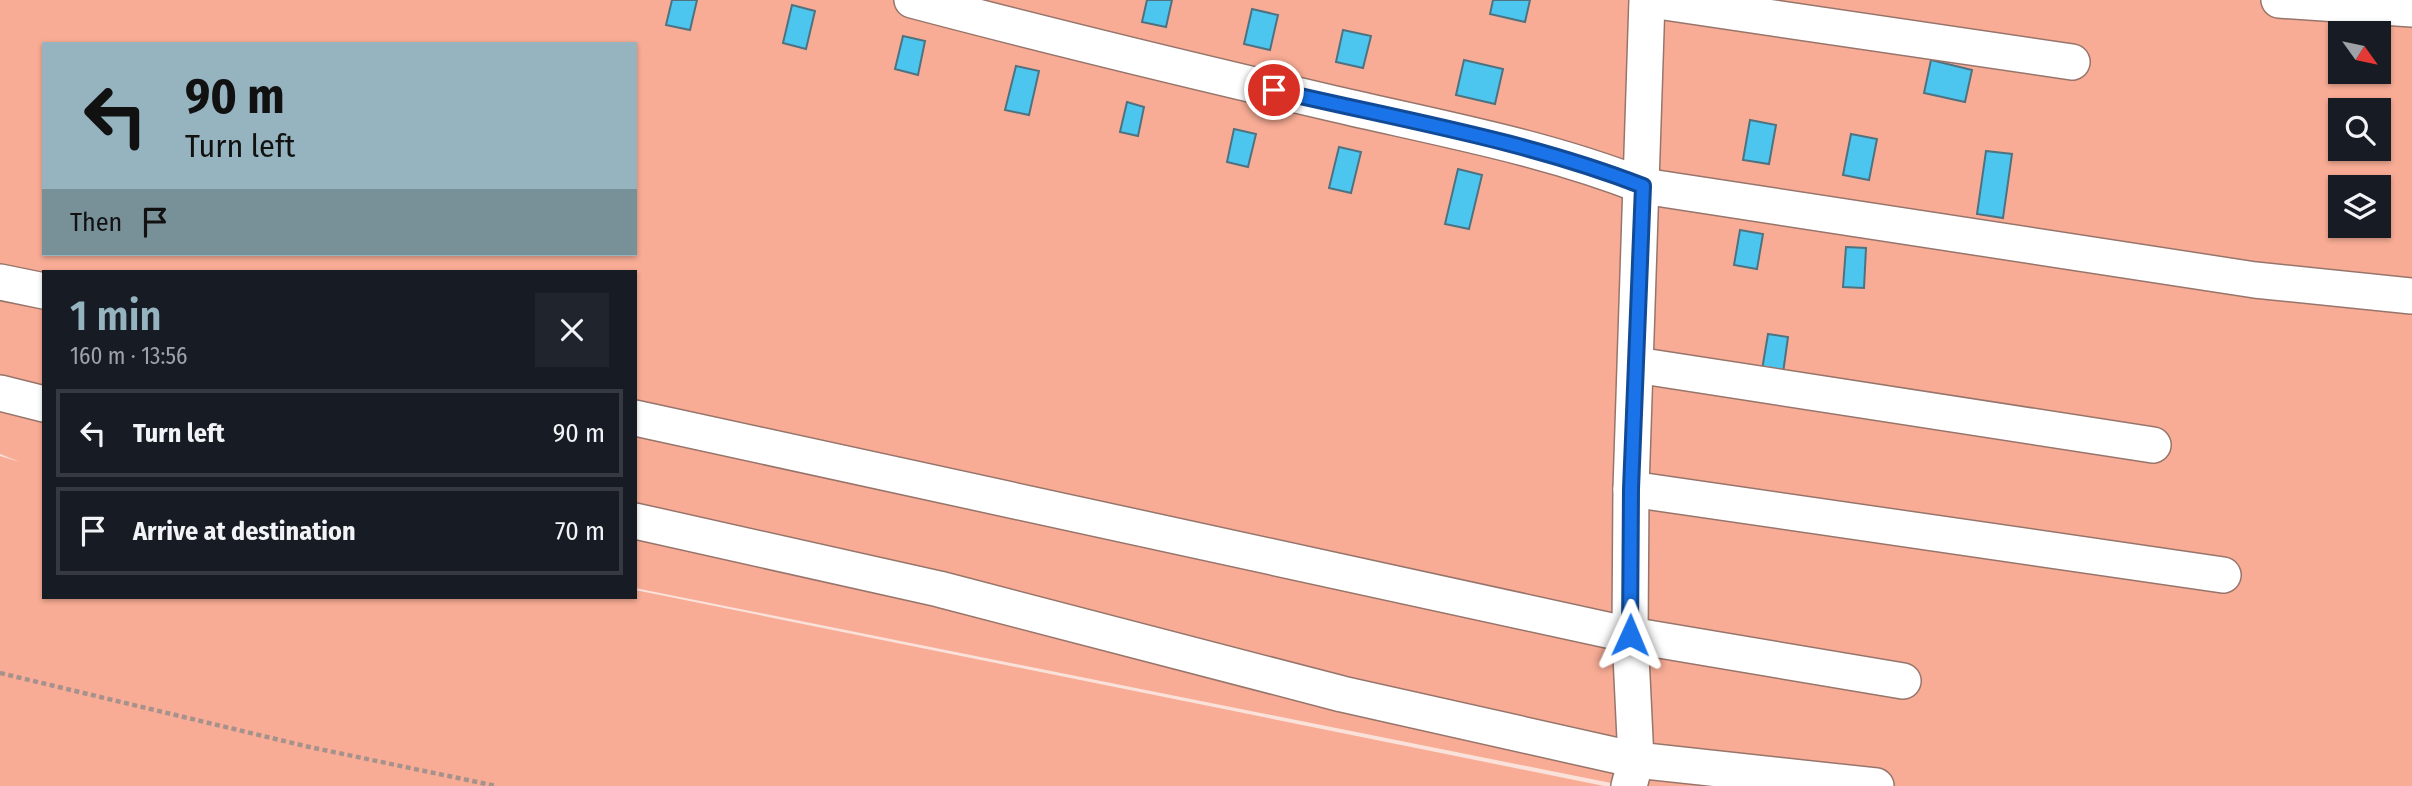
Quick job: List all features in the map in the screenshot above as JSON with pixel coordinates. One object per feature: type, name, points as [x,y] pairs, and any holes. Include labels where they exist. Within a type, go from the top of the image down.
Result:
[{"type":"street","points":[[912,0],[1116,54],[1512,145],[1613,174],[1643,186],[2242,278],[2412,296]]},
{"type":"street","points":[[1632,773],[1631,489],[1649,0],[2072,62]]},
{"type":"street","points":[[2279,0],[2412,9]]},
{"type":"street","points":[[0,282],[42,292]]},
{"type":"street","points":[[1636,365],[2153,445]]},
{"type":"street","points":[[0,393],[42,404]]},
{"type":"street","points":[[637,418],[1630,635],[1903,681]]},
{"type":"street","points":[[1631,489],[2223,575]]},
{"type":"street","points":[[637,521],[939,589],[1632,773],[1876,786]]},
{"type":"path","points":[[0,673],[305,746],[496,786]]},
{"type":"shaded area","points":[[0,0],[2412,0],[2412,786],[1626,786],[637,588],[637,270],[42,270],[42,599],[637,599],[637,590],[1604,786],[0,786],[0,456],[20,462],[0,454]]},
{"type":"building","points":[[672,0],[697,0],[690,30],[666,25]]},
{"type":"building","points":[[1147,0],[1172,0],[1166,27],[1142,22]]},
{"type":"building","points":[[1493,0],[1530,0],[1525,22],[1490,14]]},
{"type":"building","points":[[792,5],[815,11],[806,49],[783,43]]},
{"type":"building","points":[[1252,9],[1278,15],[1270,50],[1244,44]]},
{"type":"building","points":[[1343,30],[1371,36],[1363,68],[1336,62]]},
{"type":"building","points":[[903,36],[925,41],[918,75],[895,69]]},
{"type":"building","points":[[1464,60],[1503,69],[1495,104],[1456,95]]},
{"type":"building","points":[[1931,60],[1972,70],[1965,102],[1924,93]]},
{"type":"building","points":[[1016,66],[1039,71],[1029,115],[1005,110]]},
{"type":"building","points":[[1127,102],[1144,107],[1138,136],[1120,132]]},
{"type":"building","points":[[1750,120],[1776,125],[1769,164],[1743,160]]},
{"type":"building","points":[[1234,129],[1256,134],[1248,167],[1227,162]]},
{"type":"building","points":[[1851,134],[1877,139],[1869,180],[1843,175]]},
{"type":"building","points":[[1339,147],[1361,152],[1351,193],[1329,188]]},
{"type":"building","points":[[1986,151],[2012,154],[2003,218],[1977,214]]},
{"type":"building","points":[[1458,169],[1482,175],[1469,229],[1445,224]]},
{"type":"building","points":[[1740,230],[1763,234],[1757,269],[1734,265]]},
{"type":"building","points":[[1846,247],[1866,248],[1864,288],[1843,287]]},
{"type":"building","points":[[1768,334],[1788,337],[1783,373],[1762,370]]},
{"type":"route","points":[[1274,90],[1512,145],[1613,174],[1643,186],[1631,489],[1630,635]]}]
